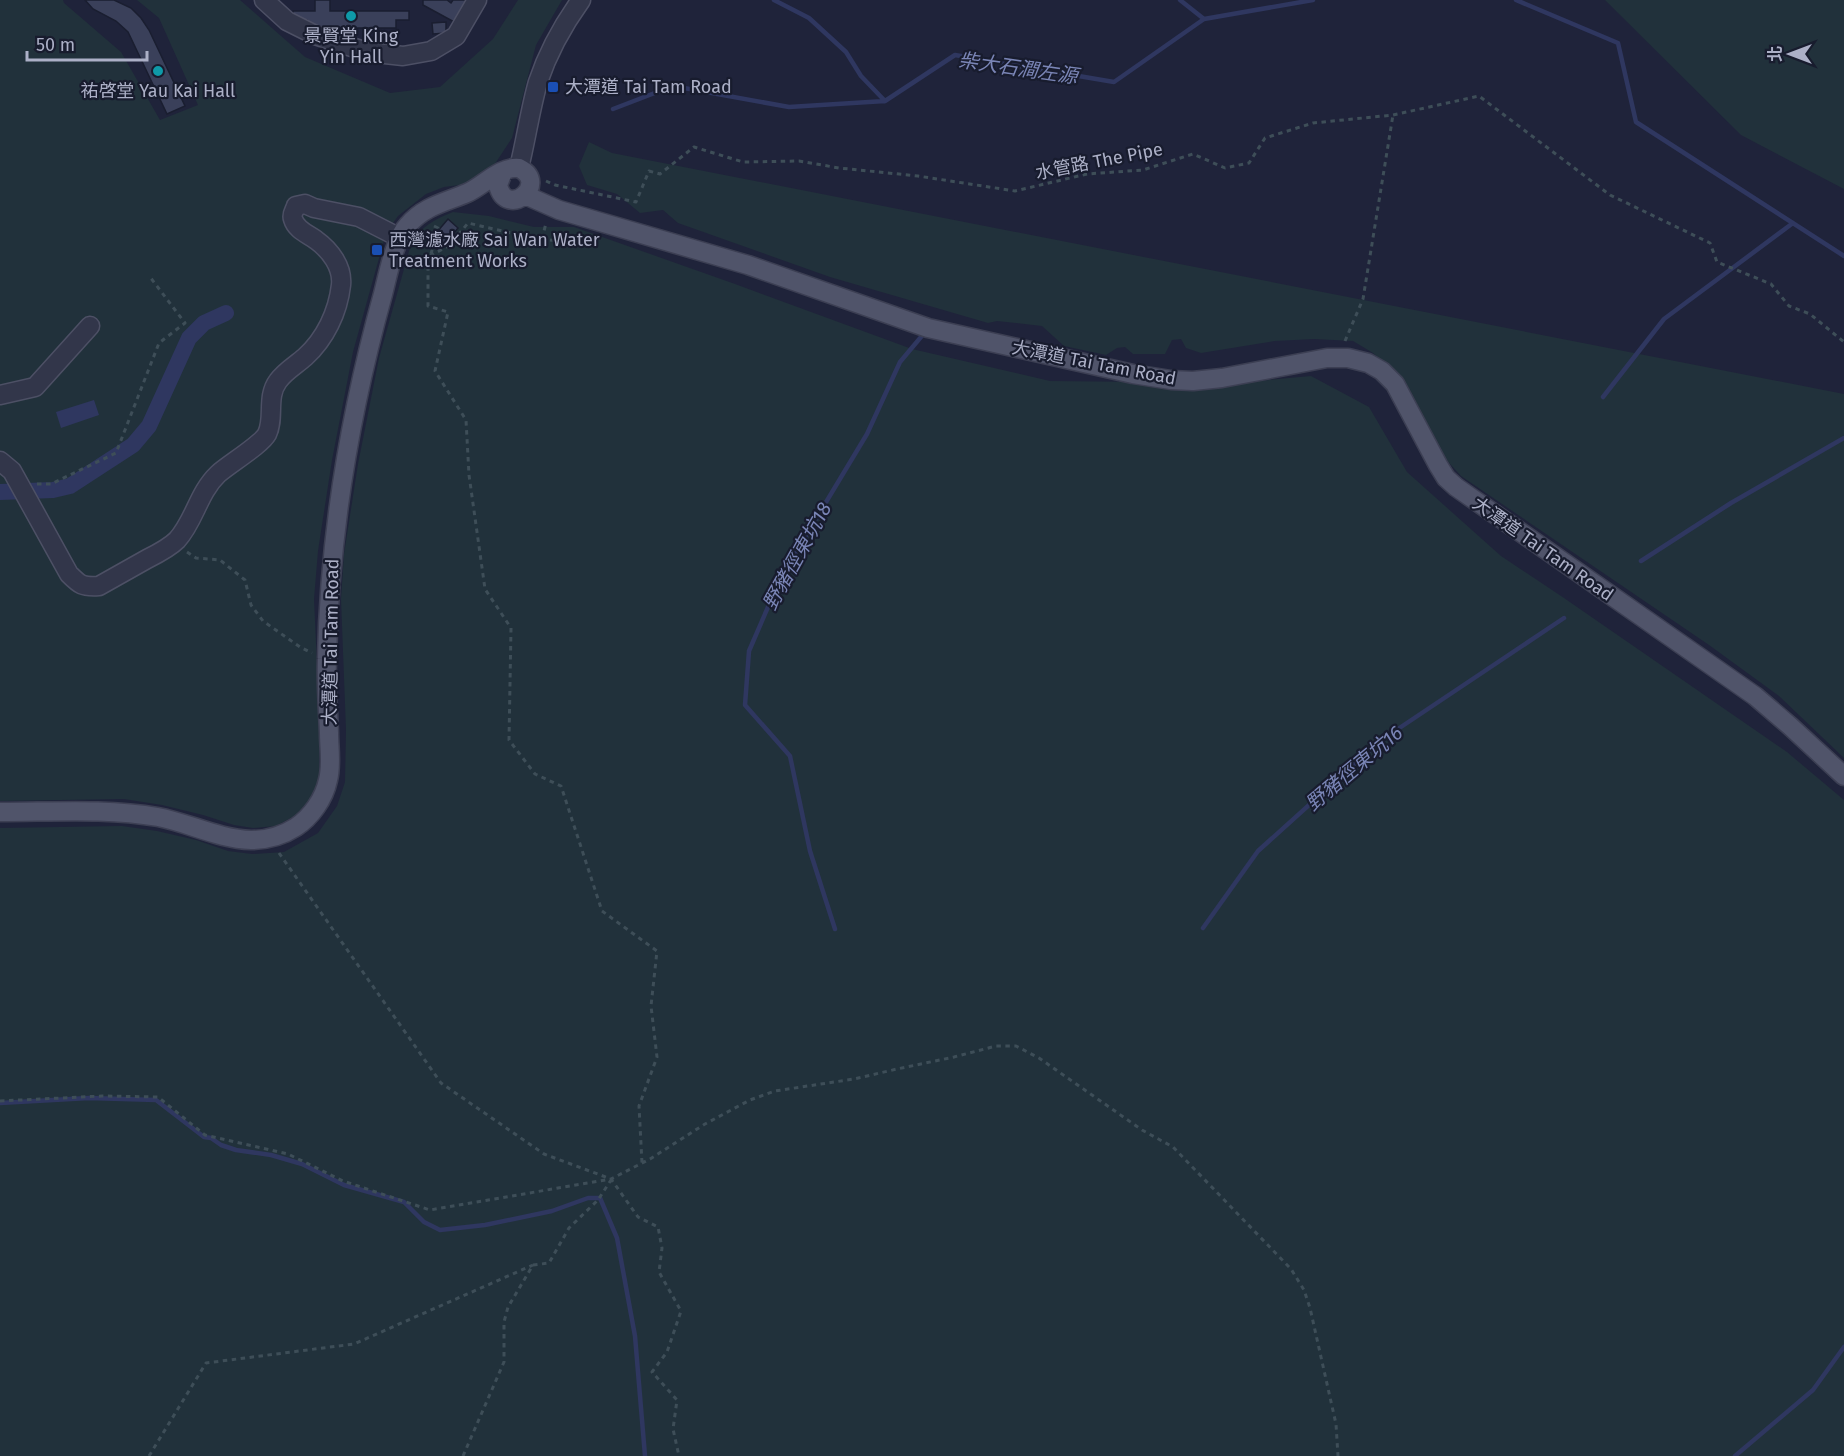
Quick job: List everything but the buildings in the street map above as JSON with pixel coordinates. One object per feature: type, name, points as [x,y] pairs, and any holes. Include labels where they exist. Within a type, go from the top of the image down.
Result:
[{"type":"main road","name":"大潭道 Tai Tam Road","points":[[0,812],[126,813],[176,821],[238,838],[258,840],[276,837],[296,827],[306,818],[320,800],[330,771],[327,661],[332,555],[349,435],[366,355],[400,238],[408,225],[432,206],[470,192],[511,170]]},
{"type":"main road","points":[[511,170],[524,171],[530,180],[525,195],[518,199],[505,197],[498,185],[499,180],[511,170]]},
{"type":"main road","name":"大潭道 Tai Tam Road","points":[[470,192],[485,196],[505,197]]},
{"type":"main road","name":"大潭道 Tai Tam Road","points":[[525,195],[559,210],[748,265],[928,328],[1133,374],[1171,380],[1204,380],[1339,357],[1368,363],[1389,378],[1401,393],[1438,465],[1446,478],[1456,487],[1755,696],[1844,776]]},
{"type":"street","points":[[264,0],[287,21],[315,35],[367,52],[403,56],[431,51],[456,36],[477,0]]},
{"type":"street","points":[[511,170],[544,65],[556,39],[581,0]]},
{"type":"street","points":[[0,460],[12,471],[69,574],[80,585],[99,586],[134,567],[177,540],[192,517],[198,501],[217,475],[263,439],[268,431],[271,397],[276,383],[282,375],[304,359],[319,344],[332,320],[342,284],[340,272],[334,256],[318,241],[301,231],[293,220],[296,206],[305,204],[359,217],[400,238]]},
{"type":"street","points":[[0,395],[35,387],[90,326]]},
{"type":"street","points":[[103,574],[134,567]]},
{"type":"path","name":"水管路 The Pipe","points":[[542,179],[555,185],[636,202],[649,171],[660,174],[694,147],[743,162],[799,161],[1015,191],[1088,174],[1143,170],[1193,154],[1225,168],[1250,163],[1265,138],[1313,123],[1393,115],[1479,96],[1610,195],[1710,243],[1718,262],[1771,284],[1789,306],[1810,314],[1844,342]]},
{"type":"path","points":[[1339,357],[1363,299],[1393,115]]},
{"type":"path","points":[[542,239],[547,218]]},
{"type":"path","points":[[428,256],[450,245],[468,223],[566,242],[606,239]]},
{"type":"path","points":[[433,225],[438,228],[431,254],[428,256],[428,306],[448,312],[435,371],[466,420],[470,475],[485,589],[511,628],[509,740],[535,774],[561,786],[602,911],[657,951],[651,1006],[657,1057],[639,1106],[642,1163]]},
{"type":"path","points":[[21,488],[51,484],[116,453],[159,342],[185,323],[150,277]]},
{"type":"path","points":[[172,544],[196,558],[220,560],[245,580],[252,605],[263,621],[300,647],[327,661]]},
{"type":"path","points":[[276,837],[280,855],[441,1083],[543,1154],[611,1179],[638,1217],[658,1227],[662,1248],[659,1272],[681,1311],[667,1352],[652,1372],[677,1400],[673,1429],[679,1456]]},
{"type":"path","points":[[0,1101],[102,1096],[158,1097],[205,1135],[288,1154],[343,1181],[430,1210],[611,1179],[642,1163],[705,1124],[759,1096],[954,1058],[996,1046],[1019,1047],[1142,1130],[1168,1143],[1284,1260],[1304,1290],[1310,1308],[1336,1424],[1338,1456]]},
{"type":"path","points":[[149,1456],[206,1363],[354,1344],[533,1264],[549,1263],[569,1228],[600,1199],[611,1179]]},
{"type":"path","points":[[463,1456],[504,1362],[504,1322],[508,1307],[533,1264]]},
{"type":"shaded area","points":[[0,0],[63,0],[121,52],[160,120],[198,105],[159,18],[137,0],[240,0],[305,57],[390,93],[440,87],[493,39],[518,0],[562,0],[536,45],[512,138],[483,182],[444,187],[426,194],[398,216],[386,233],[353,352],[332,460],[318,551],[314,599],[320,731],[319,778],[316,791],[300,813],[276,826],[253,828],[234,825],[162,805],[124,799],[0,801]]},
{"type":"shaded area","points":[[1605,0],[1844,0],[1844,189],[1741,135]]},
{"type":"shaded area","points":[[589,142],[612,153],[1844,394],[1844,758],[1779,696],[1709,645],[1461,476],[1441,454],[1407,385],[1373,353],[1353,341],[1314,339],[1275,341],[1201,353],[1186,348],[1181,339],[1172,340],[1165,354],[1133,354],[1125,347],[1117,348],[1106,355],[1064,346],[1042,326],[997,321],[988,323],[830,277],[678,223],[663,210],[640,213],[617,194],[587,185],[579,166]]},
{"type":"shaded area","points":[[453,212],[489,216],[534,227],[574,227],[912,349],[1050,381],[1236,383],[1311,376],[1369,407],[1407,472],[1501,556],[1787,752],[1844,800],[1844,1456],[0,1456],[0,828],[122,826],[157,831],[196,840],[228,851],[252,854],[284,852],[318,833],[337,806],[345,782],[346,730],[341,599],[344,554],[358,464],[379,358],[411,244],[429,224]]},
{"type":"water","points":[[94,400],[99,415],[61,428],[56,412]]},
{"type":"waterway","points":[[774,0],[809,18],[846,52],[861,76],[885,101]]},
{"type":"waterway","points":[[1180,0],[1204,19]]},
{"type":"waterway","name":"柴大石澗左源","points":[[613,109],[673,86],[789,107],[885,101],[955,55],[1114,82],[1204,19],[1313,0]]},
{"type":"waterway","points":[[1516,0],[1618,43],[1636,122],[1844,256]]},
{"type":"waterway","points":[[1603,397],[1664,319],[1793,223]]},
{"type":"waterway","points":[[0,492],[53,490],[70,486],[133,445],[149,426],[189,338],[204,323],[226,313]]},
{"type":"waterway","name":"野豬徑東坑18","points":[[835,929],[810,851],[790,756],[745,705],[749,651],[781,577],[867,434],[900,362],[926,331]]},
{"type":"waterway","points":[[1641,561],[1731,503],[1844,438]]},
{"type":"waterway","name":"野豬徑東坑16","points":[[1203,928],[1258,851],[1380,741],[1564,618]]},
{"type":"waterway","points":[[0,1103],[89,1098],[156,1100],[204,1137],[211,1138],[221,1145],[302,1164],[344,1185],[404,1202],[424,1222],[440,1230],[485,1225],[552,1211],[588,1198],[600,1198],[617,1238],[635,1336],[645,1456]]},
{"type":"waterway","points":[[1735,1456],[1813,1390],[1844,1347]]},
{"type":"place","name":"景賢堂 King Yin Hall","points":[[351,16]]},
{"type":"place","name":"祐啓堂 Yau Kai Hall","points":[[158,71]]},
{"type":"place","name":"大潭道 Tai Tam Road","points":[[553,87]]},
{"type":"place","name":"西灣濾水廠 Sai Wan Water Treatment Works","points":[[377,250]]}]
